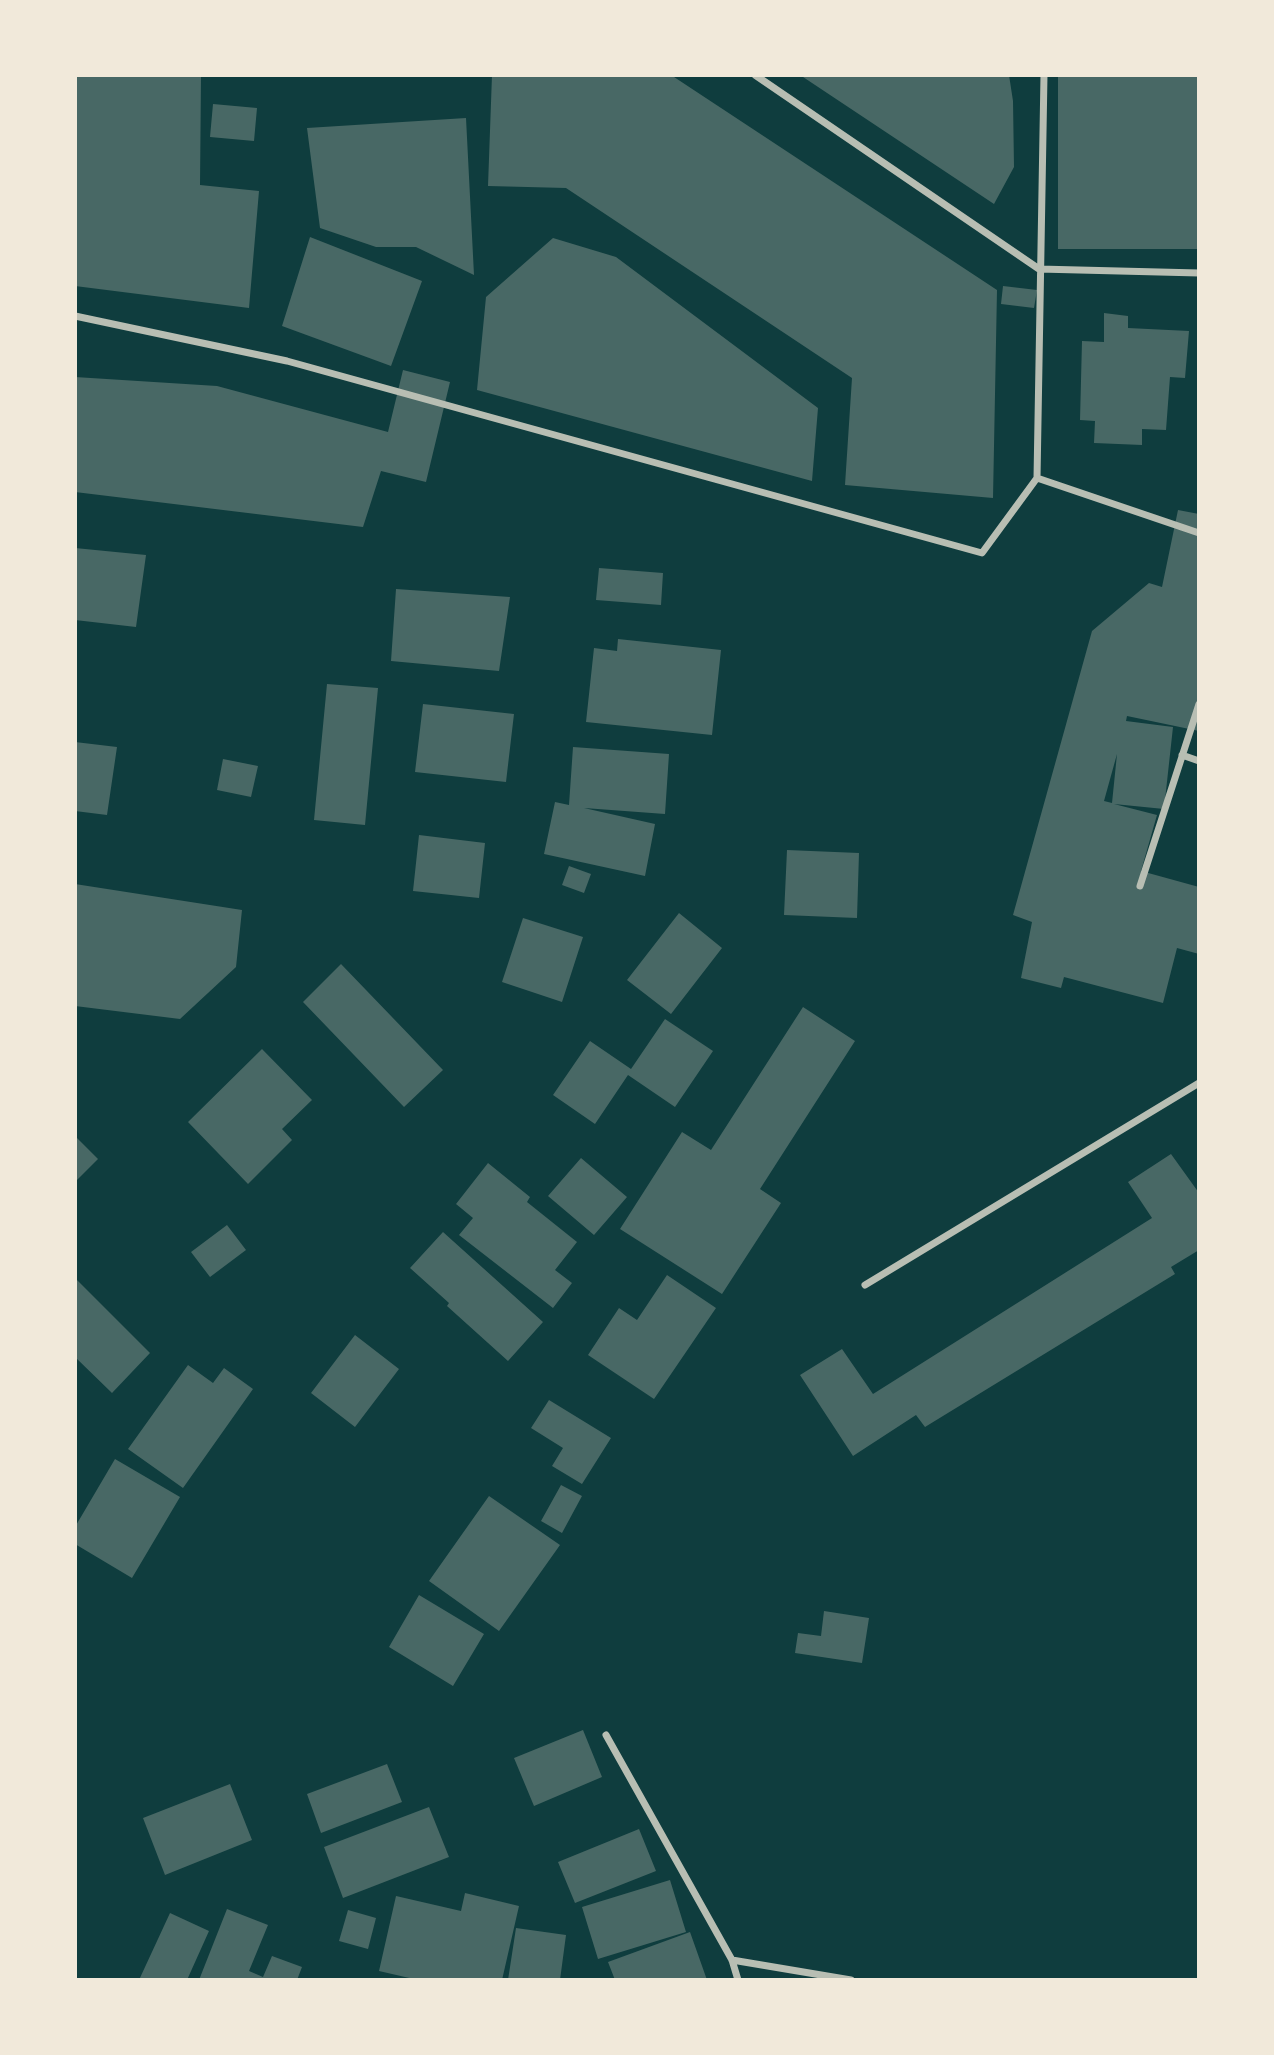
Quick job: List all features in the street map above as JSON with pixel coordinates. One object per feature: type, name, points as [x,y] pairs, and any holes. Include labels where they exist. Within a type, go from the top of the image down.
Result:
[{"type":"street","points":[[755,75],[1039,269],[1199,273]]},
{"type":"street","points":[[75,316],[287,361],[982,553],[1037,478],[1044,75]]},
{"type":"street","points":[[1037,478],[1199,533]]},
{"type":"street","points":[[1140,886],[1199,704]]},
{"type":"street","points":[[1182,755],[1199,761]]},
{"type":"street","points":[[865,1284],[1199,1083]]},
{"type":"street","points":[[606,1735],[732,1960],[737,1980]]},
{"type":"street","points":[[732,1960],[851,1980]]},
{"type":"building","points":[[75,75],[201,75],[200,185],[259,191],[249,308],[75,286]]},
{"type":"building","points":[[492,75],[671,75],[997,290],[993,498],[845,485],[852,378],[566,188],[488,186]]},
{"type":"building","points":[[800,75],[1009,75],[1013,101],[1014,167],[994,204]]},
{"type":"building","points":[[1058,75],[1199,75],[1199,249],[1058,249]]},
{"type":"building","points":[[213,104],[257,108],[254,141],[210,137]]},
{"type":"building","points":[[466,118],[474,275],[416,247],[376,247],[320,228],[307,128]]},
{"type":"building","points":[[310,237],[422,281],[391,366],[282,326]]},
{"type":"building","points":[[553,238],[616,257],[818,408],[812,481],[477,390],[486,297]]},
{"type":"building","points":[[1003,286],[1037,290],[1034,308],[1001,304]]},
{"type":"building","points":[[1104,313],[1128,316],[1128,328],[1189,331],[1185,378],[1170,377],[1166,430],[1142,429],[1142,445],[1094,443],[1095,421],[1080,420],[1082,341],[1104,342]]},
{"type":"building","points":[[403,370],[450,382],[426,482],[381,471],[363,527],[75,492],[75,377],[217,386],[388,432]]},
{"type":"building","points":[[1178,510],[1199,514],[1199,731],[1127,716],[1126,721],[1173,727],[1164,809],[1114,804],[1157,815],[1141,871],[1199,887],[1199,954],[1177,948],[1163,1003],[1064,977],[1061,988],[1021,978],[1032,922],[1013,915],[1092,631],[1149,583],[1162,587]],"holes":[[[1117,754],[1112,803],[1104,801]]]},
{"type":"building","points":[[75,548],[146,555],[136,627],[75,620]]},
{"type":"building","points":[[599,568],[663,573],[661,605],[596,600]]},
{"type":"building","points":[[396,589],[510,597],[499,671],[391,661]]},
{"type":"building","points":[[618,639],[721,650],[712,735],[586,722],[594,648],[617,651]]},
{"type":"building","points":[[327,684],[378,688],[365,825],[314,820]]},
{"type":"building","points":[[423,704],[514,714],[506,782],[415,772]]},
{"type":"building","points":[[75,742],[117,747],[107,815],[75,811]]},
{"type":"building","points":[[573,747],[669,754],[665,814],[584,808],[655,824],[645,876],[544,854],[555,802],[569,805]]},
{"type":"building","points":[[223,759],[258,766],[251,797],[217,790]]},
{"type":"building","points":[[419,835],[485,843],[479,898],[413,891]]},
{"type":"building","points":[[787,850],[859,853],[857,918],[784,915]]},
{"type":"building","points":[[569,866],[591,874],[584,893],[562,885]]},
{"type":"building","points":[[75,884],[242,910],[236,967],[180,1019],[75,1006]]},
{"type":"building","points":[[679,913],[722,948],[671,1014],[627,980]]},
{"type":"building","points":[[523,918],[583,937],[562,1002],[502,982]]},
{"type":"building","points":[[341,964],[443,1070],[404,1107],[303,1002]]},
{"type":"building","points":[[803,1007],[855,1041],[760,1189],[781,1203],[722,1294],[620,1229],[682,1132],[711,1150]]},
{"type":"building","points":[[665,1019],[713,1051],[675,1107],[628,1075],[595,1124],[553,1095],[590,1041],[631,1069]]},
{"type":"building","points":[[262,1049],[312,1100],[282,1129],[292,1140],[248,1184],[188,1122]]},
{"type":"building","points":[[75,1136],[98,1159],[75,1182]]},
{"type":"building","points":[[1171,1154],[1199,1193],[1199,1250],[1171,1267],[1175,1274],[925,1427],[916,1415],[853,1456],[800,1375],[842,1349],[873,1394],[1152,1218],[1128,1182]]},
{"type":"building","points":[[581,1158],[627,1197],[594,1235],[548,1196]]},
{"type":"building","points":[[488,1163],[530,1197],[527,1202],[577,1242],[555,1270],[572,1283],[553,1308],[459,1235],[473,1218],[456,1204]]},
{"type":"building","points":[[227,1225],[246,1250],[210,1277],[191,1252]]},
{"type":"building","points":[[443,1232],[543,1322],[508,1361],[410,1268]]},
{"type":"building","points":[[667,1275],[716,1308],[654,1399],[588,1355],[619,1308],[637,1320]]},
{"type":"building","points":[[75,1278],[150,1353],[112,1393],[75,1357]]},
{"type":"building","points":[[355,1335],[399,1369],[355,1427],[311,1393]]},
{"type":"building","points":[[188,1365],[213,1383],[224,1368],[253,1389],[183,1488],[128,1449]]},
{"type":"building","points":[[549,1400],[611,1438],[582,1484],[552,1466],[563,1448],[531,1428]]},
{"type":"building","points":[[115,1459],[180,1497],[132,1578],[75,1544],[75,1527]]},
{"type":"building","points":[[561,1485],[582,1496],[562,1533],[541,1521]]},
{"type":"building","points":[[489,1496],[560,1545],[499,1631],[429,1581]]},
{"type":"building","points":[[419,1595],[484,1634],[453,1686],[389,1647]]},
{"type":"building","points":[[824,1611],[869,1618],[862,1663],[795,1653],[798,1633],[821,1636]]},
{"type":"building","points":[[583,1730],[602,1777],[534,1806],[514,1758]]},
{"type":"building","points":[[387,1764],[402,1802],[321,1833],[307,1794]]},
{"type":"building","points":[[230,1784],[252,1840],[165,1875],[143,1818]]},
{"type":"building","points":[[429,1807],[449,1857],[343,1898],[324,1847]]},
{"type":"building","points":[[639,1829],[656,1871],[575,1903],[558,1862]]},
{"type":"building","points":[[670,1880],[686,1932],[598,1959],[582,1907]]},
{"type":"building","points":[[465,1893],[519,1906],[502,1980],[418,1980],[379,1971],[396,1896],[461,1911]]},
{"type":"building","points":[[227,1909],[268,1925],[249,1971],[263,1977],[272,1956],[302,1967],[297,1980],[199,1980]]},
{"type":"building","points":[[348,1910],[376,1918],[368,1949],[339,1941]]},
{"type":"building","points":[[170,1913],[209,1931],[187,1980],[139,1980]]},
{"type":"building","points":[[516,1928],[566,1935],[560,1980],[508,1980]]},
{"type":"building","points":[[690,1932],[707,1980],[615,1980],[608,1962]]}]
